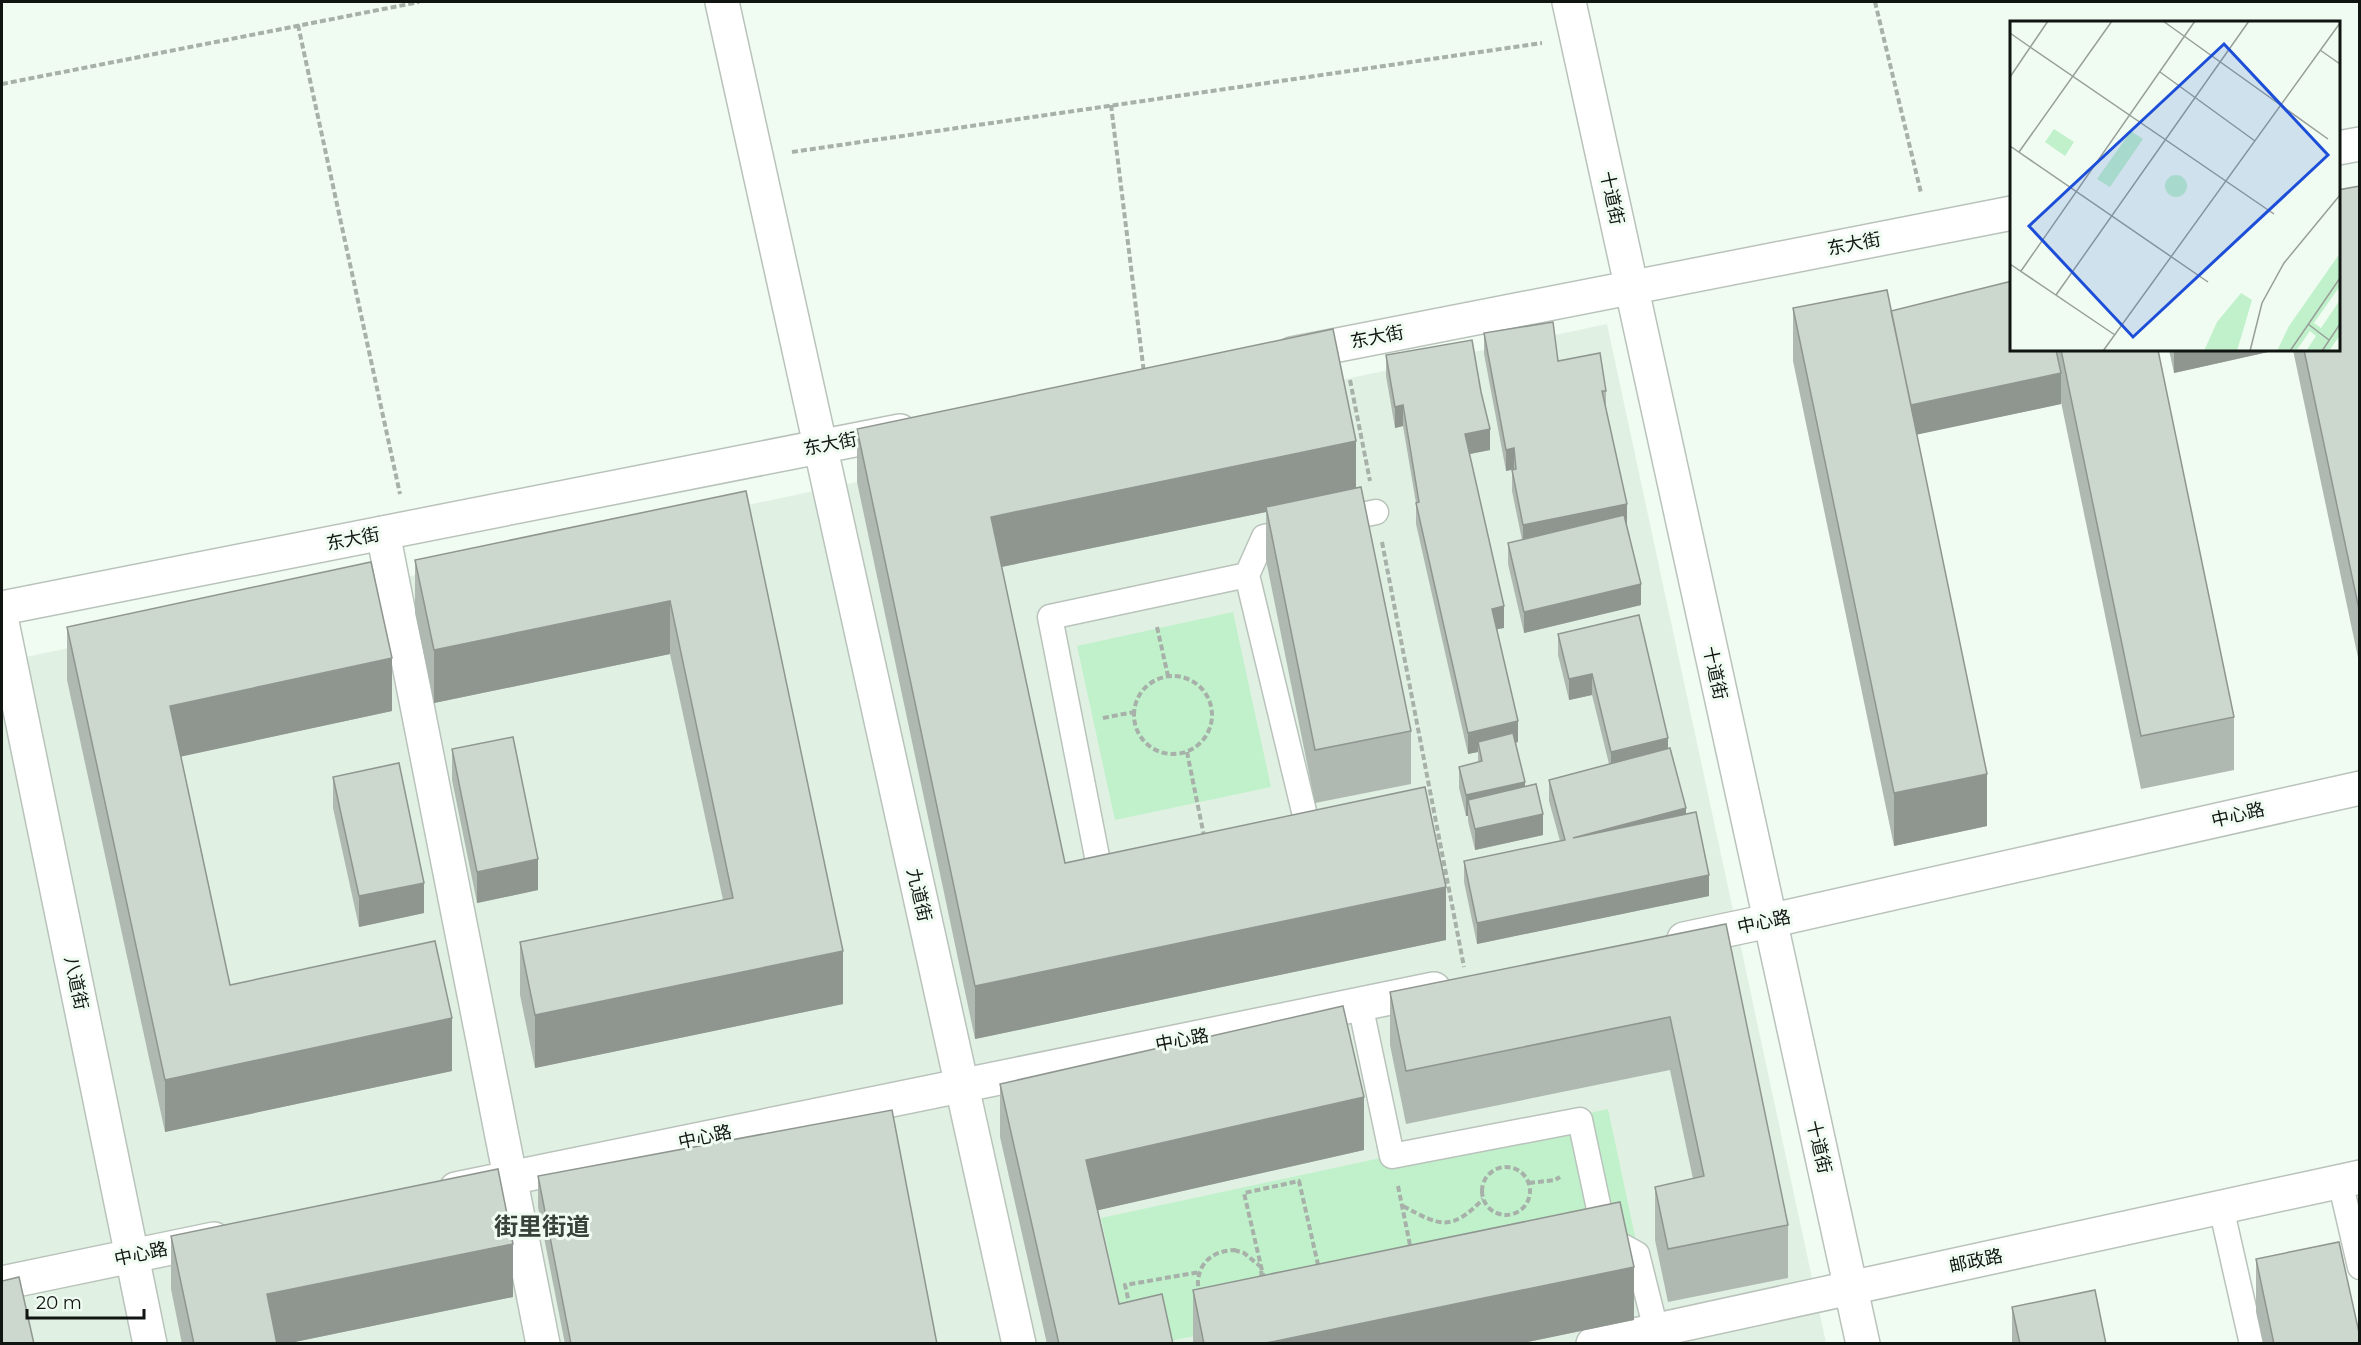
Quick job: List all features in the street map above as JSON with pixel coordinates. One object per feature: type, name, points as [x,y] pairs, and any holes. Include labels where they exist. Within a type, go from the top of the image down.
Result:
[{"type":"street","name":"九道街","points":[[723,2],[819,446],[1019,1344]]},
{"type":"street","name":"十道街","points":[[1569,2],[1863,1344]]},
{"type":"street","points":[[2340,148],[2360,144]]},
{"type":"street","name":"东大街","points":[[1262,360],[2010,213]]},
{"type":"street","name":"东大街","points":[[2,608],[924,426]]},
{"type":"street","points":[[395,531],[543,1344]]},
{"type":"street","name":"八道街","points":[[2,622],[150,1344]]},
{"type":"street","name":"中心路","points":[[1653,945],[2360,788]]},
{"type":"street","name":"中心路","points":[[430,1194],[961,1084],[1467,983]]},
{"type":"street","name":"邮政路","points":[[1593,1344],[2350,1179]]},
{"type":"street","name":"中心路","points":[[2,1283],[247,1232]]},
{"type":"lane","points":[[1308,828],[1246,575],[1264,537],[1376,512]]},
{"type":"lane","points":[[1132,865],[1100,872],[1050,617],[1246,575]]},
{"type":"lane","points":[[1360,1004],[1392,1156],[1580,1120],[1595,1239],[1637,1254],[1656,1330]]},
{"type":"lane","points":[[2350,1179],[2360,1267]]},
{"type":"lane","points":[[2221,1207],[2252,1344]]},
{"type":"path","points":[[2,84],[419,2]]},
{"type":"path","points":[[1875,2],[1930,229]]},
{"type":"path","points":[[298,25],[395,531]]},
{"type":"path","points":[[756,157],[1577,38]]},
{"type":"path","points":[[1111,105],[1145,383]]},
{"type":"path","points":[[1343,344],[1467,983]]},
{"type":"path","points":[[1150,595],[1168,676]]},
{"type":"path","points":[[1168,676],[1182,676],[1194,681],[1204,689],[1210,700],[1213,713],[1206,737],[1198,746],[1187,752],[1168,753],[1150,746],[1141,738],[1136,725],[1134,712],[1137,698],[1150,684],[1168,676]]},
{"type":"path","points":[[1187,752],[1204,838]]},
{"type":"path","points":[[1392,1156],[1413,1258]]},
{"type":"path","points":[[1502,1167],[1518,1170],[1529,1182],[1530,1191],[1526,1205],[1514,1215],[1499,1215],[1486,1206],[1481,1191],[1487,1175],[1502,1167]]},
{"type":"path","points":[[1266,1290],[1244,1193],[1299,1180],[1321,1278]]},
{"type":"path","points":[[1402,1206],[1429,1220],[1451,1224],[1468,1214],[1483,1199]]},
{"type":"path","points":[[1514,1215],[1515,1225]]},
{"type":"path","points":[[1234,1250],[1244,1253],[1262,1267],[1262,1289],[1259,1299],[1252,1307],[1233,1315],[1222,1314],[1204,1302],[1198,1282],[1200,1272],[1213,1255],[1234,1250]]},
{"type":"path","points":[[1132,1318],[1125,1285],[1200,1272]]},
{"type":"shaded area","points":[[1607,324],[1826,1343],[2,1343],[2,662]]},
{"type":"green space","points":[[1233,612],[1271,787],[1115,820],[1077,646]]},
{"type":"green space","points":[[1608,1109],[1636,1241],[1161,1343],[1128,1344],[1101,1218]]},
{"type":"building","points":[[2360,186],[2360,614],[2304,351],[2340,351],[2340,190]]},
{"type":"building","points":[[2010,281],[2010,351],[2056,351],[2061,373],[1911,405],[1891,311]]},
{"type":"building","points":[[1887,290],[1987,774],[1894,793],[1793,308]]},
{"type":"building","points":[[1553,322],[1558,361],[1600,353],[1606,391],[1602,391],[1627,504],[1523,525],[1512,470],[1516,469],[1514,448],[1506,450],[1484,333]]},
{"type":"building","points":[[1333,329],[1356,441],[991,517],[1065,863],[1425,787],[1446,887],[975,986],[857,429]]},
{"type":"building","points":[[1472,340],[1490,429],[1465,434],[1504,606],[1492,609],[1518,721],[1468,733],[1416,503],[1419,502],[1403,405],[1395,407],[1386,355]]},
{"type":"building","points":[[2061,351],[2158,351],[2234,717],[2141,736]]},
{"type":"building","points":[[1361,487],[1411,731],[1315,750],[1266,507]]},
{"type":"building","points":[[746,491],[843,951],[535,1015],[520,942],[733,898],[670,601],[434,650],[415,560]]},
{"type":"building","points":[[1624,515],[1641,584],[1524,612],[1508,543]]},
{"type":"building","points":[[371,562],[392,658],[170,706],[230,985],[435,941],[452,1018],[165,1080],[67,627]]},
{"type":"building","points":[[1639,615],[1668,738],[1611,752],[1592,674],[1569,679],[1558,634]]},
{"type":"building","points":[[1513,733],[1525,782],[1466,795],[1459,767],[1482,761],[1478,742]]},
{"type":"building","points":[[513,737],[538,859],[477,872],[452,749]]},
{"type":"building","points":[[1670,748],[1686,808],[1573,838],[1696,812],[1709,875],[1477,923],[1464,861],[1565,840],[1549,780]]},
{"type":"building","points":[[399,763],[424,883],[359,896],[333,777]]},
{"type":"building","points":[[1536,784],[1543,814],[1475,829],[1468,800]]},
{"type":"building","points":[[1726,924],[1788,1225],[1668,1249],[1655,1187],[1704,1176],[1670,1017],[1406,1071],[1390,992]]},
{"type":"building","points":[[1343,1006],[1364,1097],[1086,1160],[1119,1304],[1162,1294],[1173,1344],[1059,1344],[1000,1084]]},
{"type":"building","points":[[892,1110],[937,1344],[571,1344],[538,1176]]},
{"type":"building","points":[[498,1169],[513,1244],[267,1294],[277,1344],[194,1344],[171,1236]]},
{"type":"building","points":[[1620,1202],[1634,1267],[1261,1344],[1204,1344],[1193,1290]]},
{"type":"building","points":[[2339,1242],[2360,1344],[2274,1344],[2256,1259]]},
{"type":"building","points":[[19,1277],[34,1344],[2,1344],[2,1281]]},
{"type":"building","points":[[2095,1290],[2106,1344],[2020,1344],[2012,1307]]},
{"type":"district","name":"街里街道","points":[[542,1227]]}]
